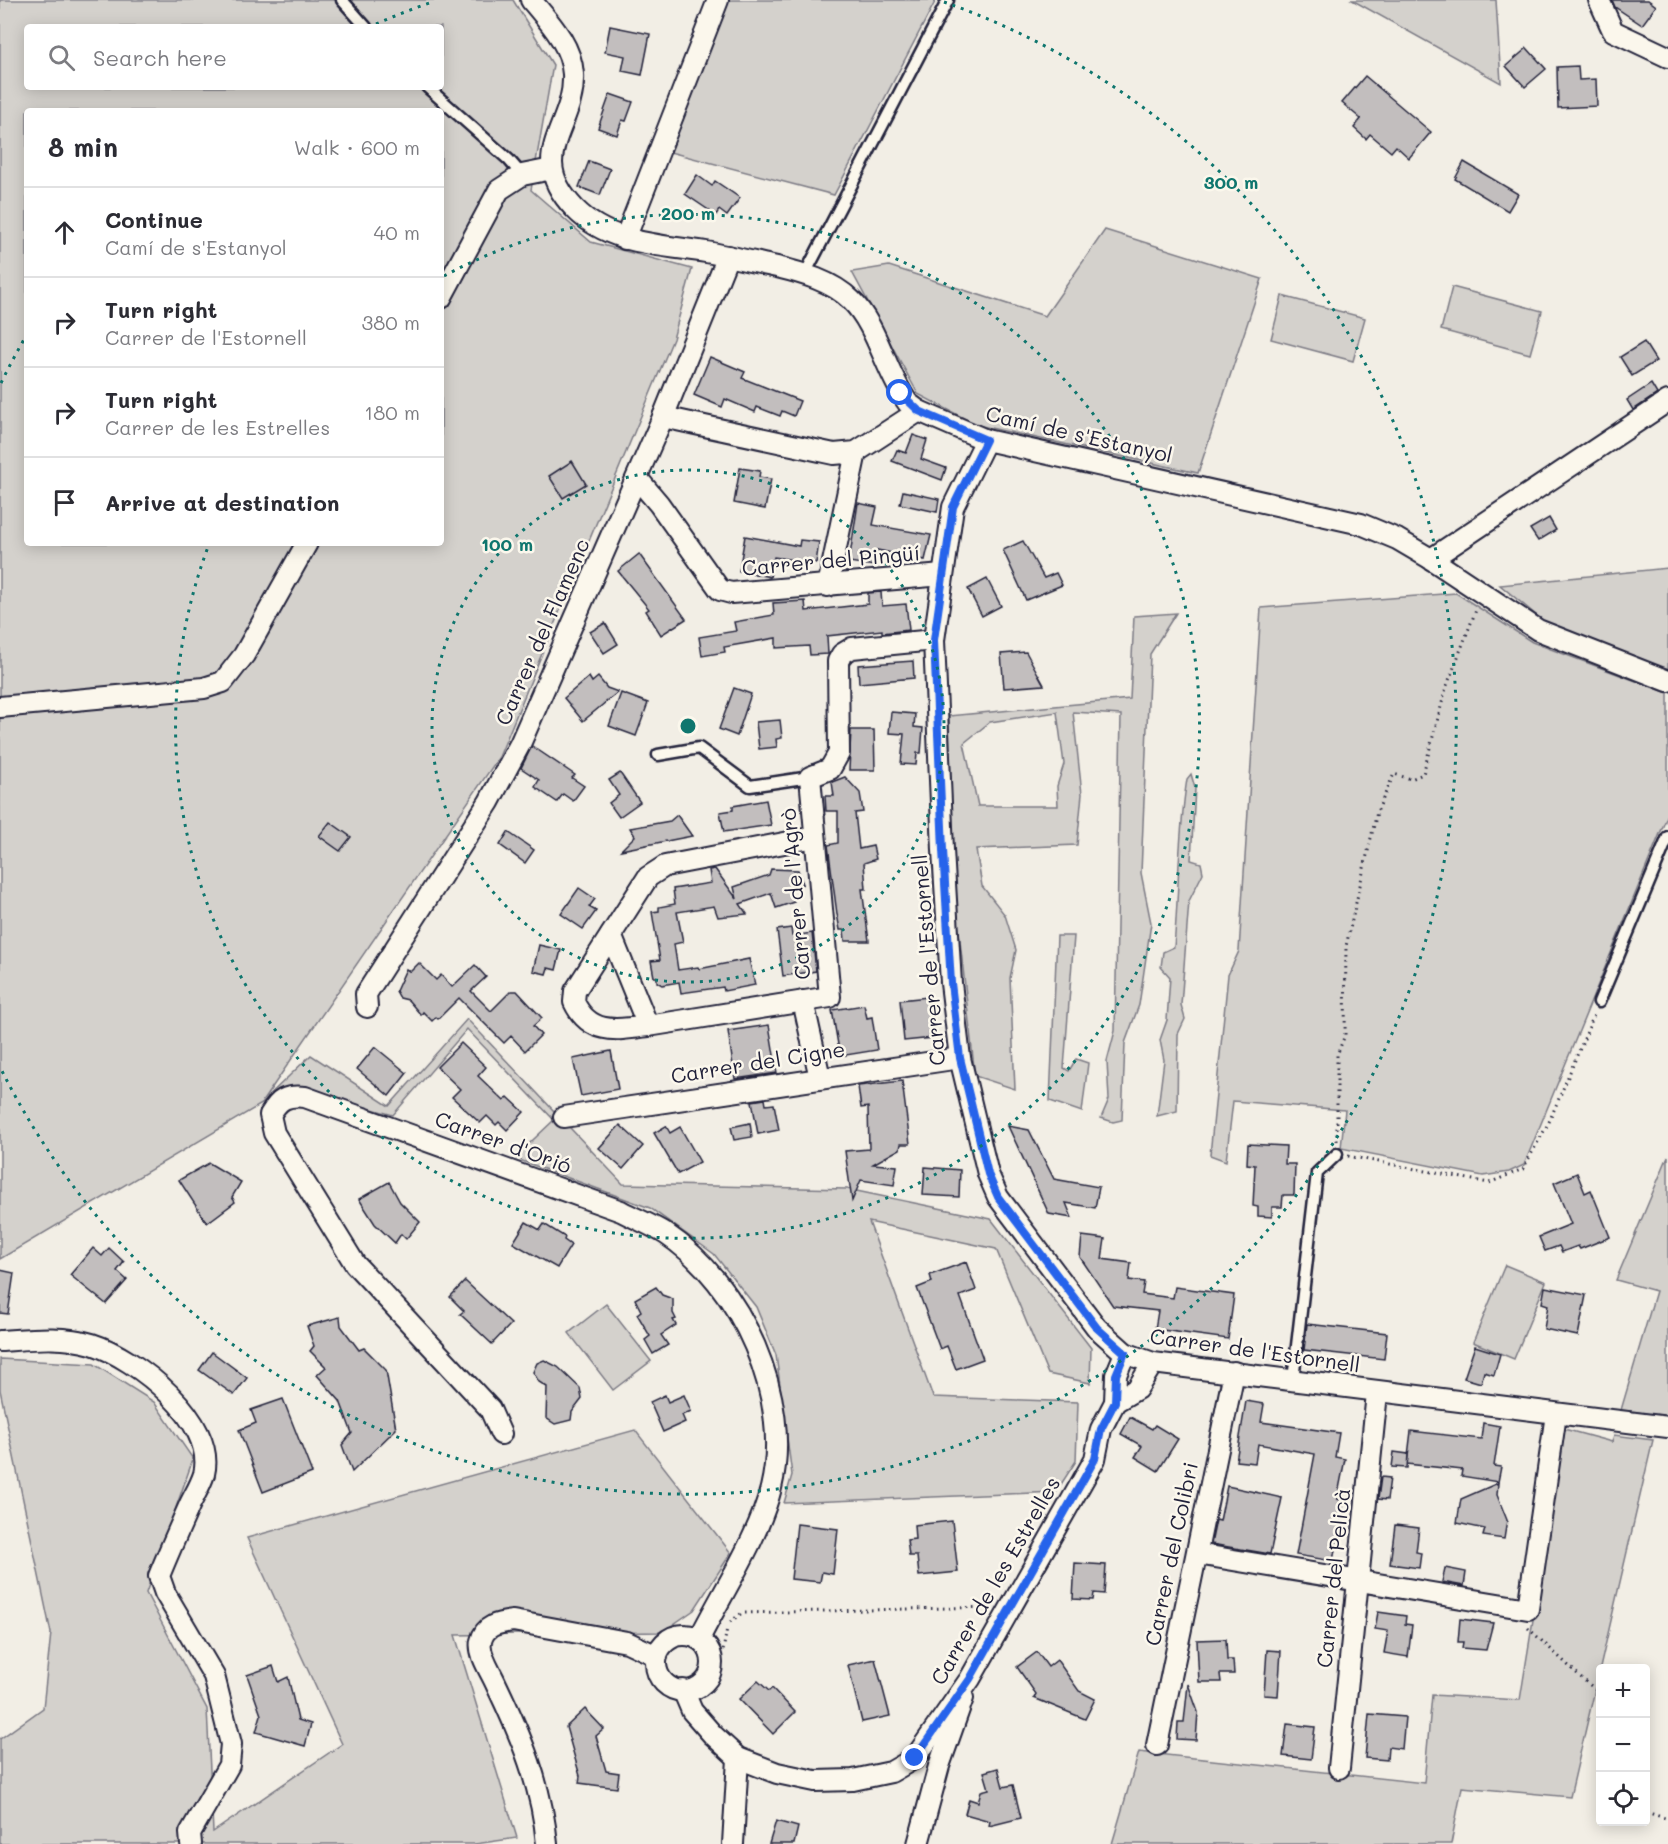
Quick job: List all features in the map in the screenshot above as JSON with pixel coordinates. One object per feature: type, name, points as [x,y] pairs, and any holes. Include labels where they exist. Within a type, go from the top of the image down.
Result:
[{"type":"street","points":[[444,292],[499,190],[522,175],[552,169],[554,140],[565,113],[573,75],[566,48],[557,31],[531,0]]},
{"type":"street","points":[[625,239],[718,0]]},
{"type":"street","points":[[1599,0],[1613,31],[1668,57]]},
{"type":"street","name":"Camí de s'Estanyol","points":[[552,169],[564,195],[584,218],[606,232],[625,239],[728,256],[805,274],[839,291],[861,310],[900,393],[919,411],[986,440],[1361,524],[1397,539],[1431,559],[1538,630],[1668,681]]},
{"type":"street","name":"Carrer del Flamenc","points":[[367,1007],[366,994],[489,802],[520,744],[663,417],[728,256]]},
{"type":"street","points":[[1431,559],[1668,401]]},
{"type":"street","points":[[663,417],[834,454],[856,452],[919,411]]},
{"type":"street","name":"Carrer de l'Estornell","points":[[986,440],[953,507],[934,640],[951,983],[960,1058],[988,1174],[998,1197],[1097,1328],[1125,1353],[1154,1364],[1668,1427]]},
{"type":"street","points":[[828,586],[856,452]]},
{"type":"street","name":"Carrer del Pingüí","points":[[637,478],[659,504],[720,590],[731,594],[943,575]]},
{"type":"street","points":[[0,707],[204,688],[223,682],[244,655],[305,546]]},
{"type":"street","points":[[810,777],[831,769],[839,753],[838,661],[842,654],[852,648],[934,640]]},
{"type":"street","name":"Carrer de l'Agrò","points":[[611,935],[575,991],[574,1002],[585,1018],[611,1031],[830,997],[810,777]]},
{"type":"street","points":[[648,1026],[611,935],[655,870],[665,866],[815,837]]},
{"type":"street","points":[[803,1001],[820,1078]]},
{"type":"street","name":"Carrer del Cigne","points":[[564,1117],[960,1058]]},
{"type":"street","name":"Carrer d'Orió","points":[[501,1434],[490,1409],[355,1264],[274,1133],[270,1115],[277,1102],[288,1096],[305,1097],[621,1211],[666,1234],[703,1267],[736,1305],[755,1347],[772,1395],[776,1437],[772,1486],[761,1519],[704,1646]]},
{"type":"street","points":[[0,1341],[46,1338],[92,1344],[138,1368],[178,1403],[199,1434],[205,1453],[204,1474],[159,1576],[165,1593],[214,1676],[231,1744],[229,1765],[190,1833],[192,1844]]},
{"type":"street","name":"Carrer de les Estrelles","points":[[682,1690],[692,1711],[712,1735],[738,1758],[777,1773],[815,1781],[854,1780],[891,1772],[915,1758],[970,1679],[1095,1459],[1101,1429],[1115,1402],[1116,1375],[1125,1353]]},
{"type":"street","name":"Carrer de les Estrelles","points":[[1115,1402],[1137,1389],[1154,1364]]},
{"type":"street","name":"Carrer del Colibri","points":[[1157,1745],[1234,1372]]},
{"type":"street","name":"Carrer del Pelicà","points":[[1340,1768],[1377,1393]]},
{"type":"street","points":[[1197,1554],[1528,1609],[1556,1414]]},
{"type":"street","points":[[547,1844],[544,1812],[524,1743],[486,1663],[480,1644],[486,1630],[497,1623],[513,1621],[627,1642],[657,1656]]},
{"type":"street","points":[[690,1636],[704,1646],[710,1671],[706,1679],[692,1689],[682,1690],[674,1689],[661,1679],[656,1664],[657,1656],[666,1641],[673,1637],[690,1636]]},
{"type":"street","points":[[918,1844],[939,1766],[970,1679]]},
{"type":"street","points":[[733,1844],[738,1758]]},
{"type":"lane","points":[[342,0],[363,24]]},
{"type":"lane","points":[[805,274],[948,0]]},
{"type":"lane","points":[[430,90],[509,160],[522,175]]},
{"type":"lane","points":[[658,755],[699,748],[750,786],[810,777]]},
{"type":"lane","points":[[1599,1002],[1668,837]]},
{"type":"lane","points":[[1293,1380],[1317,1173],[1337,1154]]},
{"type":"path","points":[[1482,593],[1446,688],[1423,774],[1411,779],[1394,774],[1377,812],[1346,946],[1345,1035],[1337,1055],[1337,1154],[1489,1183],[1523,1169],[1549,1122],[1599,1002]]},
{"type":"path","points":[[704,1646],[723,1651],[726,1629],[733,1617],[742,1613],[1010,1606]]},
{"type":"path","points":[[1528,1609],[1528,1627],[1596,1690]]},
{"type":"path","points":[[1650,1813],[1668,1819]]},
{"type":"shaded area","points":[[0,0],[513,0],[553,65],[531,190],[591,242],[692,269],[673,339],[499,757],[262,1102],[311,1055],[389,1106],[467,1019],[623,1184],[847,1189],[991,1219],[1091,1348],[1090,1383],[1048,1374],[996,1249],[869,1222],[933,1397],[1078,1402],[1076,1461],[1056,1492],[784,1503],[792,1475],[776,1355],[756,1307],[714,1254],[650,1208],[514,1158],[554,1120],[467,1029],[393,1115],[292,1086],[0,1259]]},
{"type":"shaded area","points":[[727,0],[936,0],[834,195],[666,151]]},
{"type":"shaded area","points":[[1352,0],[1496,0],[1501,83]]},
{"type":"shaded area","points":[[1105,230],[1262,279],[1198,473],[977,425],[918,394],[852,272],[889,266],[1045,316]]},
{"type":"shaded area","points":[[1452,287],[1542,311],[1530,354],[1441,330]]},
{"type":"shaded area","points":[[1282,296],[1365,318],[1353,361],[1271,339]]},
{"type":"shaded area","points":[[1668,568],[1668,670],[1548,625],[1500,585]]},
{"type":"shaded area","points":[[1456,593],[1532,642],[1668,693],[1668,814],[1524,1165],[1509,1172],[1483,1176],[1341,1148],[1345,1110],[1233,1101],[1226,1161],[1210,1155],[1228,975],[1239,951],[1261,608]]},
{"type":"shaded area","points":[[1176,613],[1150,654],[1141,873],[1151,923],[1139,1005],[1125,1043],[1122,1120],[1113,1122],[1101,1118],[1109,1099],[1107,1061],[1115,1031],[1121,715],[1073,712],[1082,794],[1077,845],[976,849],[982,886],[1005,915],[1016,950],[1010,978],[1015,1089],[975,1076],[954,887],[949,716],[1130,699],[1134,616]],"holes":[[[1057,712],[1064,764],[1057,786],[1058,806],[978,806],[964,743],[990,722]]]},
{"type":"shaded area","points":[[1191,774],[1195,788],[1191,860],[1201,863],[1203,873],[1189,901],[1181,1005],[1185,1019],[1178,1034],[1177,1111],[1157,1116],[1164,1060],[1160,1040],[1167,1020],[1170,977],[1161,967],[1163,952],[1174,947],[1182,821],[1187,779]]},
{"type":"shaded area","points":[[1057,936],[1074,936],[1064,1068],[1069,1071],[1076,1059],[1088,1063],[1082,1112],[1050,1101]]},
{"type":"shaded area","points":[[1668,1156],[1668,1416],[1621,1410],[1656,1291],[1616,1280]]},
{"type":"shaded area","points":[[1505,1265],[1546,1282],[1514,1359],[1473,1342]]},
{"type":"shaded area","points":[[606,1304],[651,1361],[613,1390],[569,1333]]},
{"type":"shaded area","points":[[0,1359],[94,1364],[154,1402],[193,1459],[146,1593],[207,1709],[213,1832],[342,1744],[247,1538],[635,1430],[731,1553],[694,1610],[662,1632],[455,1635],[517,1838],[475,1844],[0,1844],[0,1739],[43,1708],[51,1633],[0,1390]]},
{"type":"shaded area","points":[[1564,1429],[1612,1442],[1614,1435],[1653,1440],[1601,1664],[1596,1664],[1596,1685],[1570,1797],[1462,1787],[1451,1844],[1112,1844],[1139,1752],[1424,1783],[1432,1695],[1520,1700]]},
{"type":"building","points":[[1612,0],[1648,0],[1656,6],[1642,25],[1615,7]]},
{"type":"building","points":[[610,26],[650,34],[642,75],[622,71],[625,56],[605,52]]},
{"type":"building","points":[[1527,48],[1546,69],[1525,87],[1506,66]]},
{"type":"building","points":[[1578,66],[1579,80],[1596,79],[1597,106],[1558,108],[1557,67]]},
{"type":"building","points":[[1365,76],[1431,132],[1409,158],[1396,146],[1391,152],[1370,134],[1366,139],[1354,128],[1361,119],[1342,103]]},
{"type":"building","points":[[610,94],[633,102],[626,121],[622,120],[617,135],[598,128]]},
{"type":"building","points":[[589,161],[610,169],[600,195],[579,187]]},
{"type":"building","points":[[1464,162],[1518,194],[1508,211],[1455,179]]},
{"type":"building","points":[[697,175],[712,186],[715,181],[740,198],[727,216],[719,210],[716,215],[685,194]]},
{"type":"building","points":[[1644,342],[1656,361],[1632,376],[1620,357]]},
{"type":"building","points":[[710,357],[745,372],[742,378],[800,401],[794,416],[782,411],[780,416],[757,407],[755,412],[725,399],[722,407],[694,395]]},
{"type":"building","points":[[1651,384],[1657,394],[1633,410],[1627,400]]},
{"type":"building","points":[[913,435],[927,440],[921,459],[946,468],[942,480],[892,461],[897,450],[906,453]]},
{"type":"building","points":[[572,461],[586,484],[563,498],[549,476]]},
{"type":"building","points":[[740,468],[760,471],[759,477],[771,479],[765,509],[734,503]]},
{"type":"building","points":[[903,491],[939,499],[937,512],[900,504]]},
{"type":"building","points":[[858,503],[877,507],[873,525],[931,535],[925,560],[877,550],[874,566],[849,562]]},
{"type":"building","points":[[1549,518],[1556,530],[1538,541],[1530,529]]},
{"type":"building","points":[[745,536],[799,546],[800,540],[819,542],[816,563],[774,557],[770,577],[739,571]]},
{"type":"building","points":[[1023,541],[1044,578],[1056,573],[1062,585],[1026,600],[1003,550]]},
{"type":"building","points":[[639,554],[686,619],[661,635],[646,611],[649,609],[618,571]]},
{"type":"building","points":[[987,579],[1001,606],[982,616],[968,589]]},
{"type":"building","points":[[881,592],[882,606],[906,604],[909,630],[882,633],[882,630],[827,636],[828,654],[810,655],[809,646],[776,648],[776,638],[724,647],[725,652],[702,656],[699,637],[736,631],[734,622],[774,615],[773,603],[805,601],[806,611],[868,604],[868,593]]},
{"type":"building","points":[[605,623],[618,644],[604,653],[590,632]]},
{"type":"building","points":[[1026,652],[1044,685],[1004,688],[1001,654]]},
{"type":"building","points":[[913,661],[914,678],[859,683],[858,665]]},
{"type":"building","points":[[589,677],[592,682],[598,677],[607,688],[618,692],[583,721],[564,698]]},
{"type":"building","points":[[734,688],[751,694],[737,736],[719,729]]},
{"type":"building","points":[[621,693],[648,703],[636,736],[609,726]]},
{"type":"building","points":[[891,712],[915,714],[914,727],[923,728],[921,753],[917,753],[916,765],[901,764],[904,734],[889,733]]},
{"type":"building","points":[[780,720],[782,738],[776,739],[777,747],[759,749],[756,722]]},
{"type":"building","points":[[851,730],[874,730],[875,770],[849,770]]},
{"type":"building","points":[[532,746],[575,775],[572,778],[584,786],[573,801],[563,794],[557,802],[535,787],[539,780],[521,768]]},
{"type":"building","points":[[620,773],[640,802],[619,817],[609,803],[619,795],[609,780]]},
{"type":"building","points":[[845,777],[860,793],[863,812],[855,813],[859,849],[873,846],[876,859],[864,863],[866,889],[862,889],[869,941],[845,941],[844,930],[840,930],[837,914],[828,845],[838,843],[838,811],[826,811],[825,796],[834,796],[832,782]]},
{"type":"building","points":[[766,800],[771,825],[724,832],[720,812],[733,810],[733,806]]},
{"type":"building","points":[[677,815],[692,836],[621,850],[635,836],[630,828],[670,821]]},
{"type":"building","points":[[330,822],[351,837],[340,851],[319,836]]},
{"type":"building","points":[[508,832],[534,850],[525,863],[500,845]]},
{"type":"building","points":[[715,869],[737,899],[734,887],[769,875],[771,869],[798,870],[803,884],[789,889],[794,902],[776,908],[771,893],[740,904],[747,914],[718,917],[714,906],[677,912],[683,942],[674,944],[678,970],[698,967],[699,969],[749,959],[755,985],[724,991],[723,987],[681,993],[679,982],[662,985],[657,982],[657,977],[654,977],[651,961],[660,960],[652,912],[659,911],[659,907],[675,904],[673,889],[711,883],[709,870]]},
{"type":"building","points":[[579,888],[595,899],[589,907],[596,911],[583,929],[561,914]]},
{"type":"building","points":[[791,928],[792,936],[812,933],[816,971],[783,976],[777,930]]},
{"type":"building","points":[[539,945],[561,950],[556,970],[548,968],[546,974],[533,971]]},
{"type":"building","points":[[419,963],[436,980],[441,975],[452,987],[475,965],[486,977],[471,991],[491,1011],[511,991],[517,991],[542,1018],[533,1026],[541,1035],[525,1051],[511,1036],[504,1043],[459,998],[438,1019],[436,1017],[432,1021],[423,1012],[421,1015],[408,1000],[400,998],[396,991],[406,969],[410,972]]},
{"type":"building","points":[[928,997],[933,1038],[904,1041],[900,1000]]},
{"type":"building","points":[[864,1005],[867,1018],[872,1017],[877,1050],[840,1056],[832,1010]]},
{"type":"building","points":[[769,1025],[777,1073],[735,1079],[728,1031]]},
{"type":"building","points":[[461,1043],[486,1067],[478,1076],[504,1101],[508,1097],[524,1112],[507,1130],[499,1122],[496,1125],[487,1116],[480,1123],[452,1097],[460,1089],[437,1067]]},
{"type":"building","points":[[375,1047],[407,1073],[389,1096],[357,1069]]},
{"type":"building","points":[[611,1051],[618,1089],[581,1096],[573,1059]]},
{"type":"building","points":[[902,1081],[910,1144],[901,1144],[900,1149],[873,1164],[897,1166],[894,1185],[861,1180],[852,1201],[845,1151],[869,1149],[868,1107],[861,1108],[858,1086]]},
{"type":"building","points":[[765,1099],[766,1105],[774,1104],[779,1130],[758,1134],[752,1101]]},
{"type":"building","points":[[750,1123],[752,1137],[734,1140],[731,1127]]},
{"type":"building","points":[[620,1125],[643,1146],[623,1169],[599,1148]]},
{"type":"building","points":[[666,1126],[670,1133],[680,1127],[700,1162],[678,1174],[654,1133]]},
{"type":"building","points":[[1008,1126],[1029,1130],[1054,1179],[1099,1187],[1095,1208],[1066,1203],[1072,1218],[1049,1214]]},
{"type":"building","points":[[1248,1144],[1286,1146],[1285,1164],[1295,1164],[1294,1195],[1283,1195],[1282,1207],[1272,1207],[1272,1217],[1258,1216],[1258,1207],[1253,1206],[1255,1165],[1247,1164]]},
{"type":"building","points":[[209,1163],[241,1182],[232,1197],[235,1202],[207,1223],[179,1180]]},
{"type":"building","points":[[925,1167],[960,1170],[959,1197],[923,1195]]},
{"type":"building","points":[[1577,1173],[1585,1193],[1591,1190],[1610,1237],[1580,1249],[1578,1246],[1562,1252],[1559,1246],[1545,1251],[1539,1237],[1571,1224],[1554,1183]]},
{"type":"building","points":[[389,1182],[400,1202],[420,1222],[406,1239],[401,1234],[395,1243],[375,1224],[359,1199]]},
{"type":"building","points":[[526,1222],[540,1230],[544,1224],[565,1237],[564,1240],[571,1245],[557,1268],[513,1243]]},
{"type":"building","points":[[1082,1236],[1105,1239],[1102,1259],[1131,1263],[1129,1280],[1144,1282],[1142,1294],[1173,1298],[1175,1287],[1234,1295],[1228,1339],[1155,1329],[1158,1311],[1113,1306],[1080,1257]]},
{"type":"building","points":[[93,1248],[102,1256],[109,1248],[124,1262],[117,1271],[127,1280],[106,1304],[70,1275]]},
{"type":"building","points":[[966,1262],[976,1290],[960,1296],[983,1359],[956,1369],[947,1346],[940,1349],[917,1288],[932,1282],[930,1275]]},
{"type":"building","points":[[0,1270],[14,1273],[8,1314],[0,1313]]},
{"type":"building","points":[[465,1281],[511,1324],[492,1344],[460,1314],[464,1311],[450,1297]]},
{"type":"building","points":[[656,1287],[662,1295],[673,1299],[673,1313],[676,1319],[673,1320],[676,1325],[661,1335],[668,1345],[653,1354],[645,1340],[650,1336],[637,1314],[641,1311],[635,1299]]},
{"type":"building","points":[[1545,1287],[1586,1295],[1578,1336],[1544,1329],[1548,1305],[1542,1303]]},
{"type":"building","points":[[340,1317],[341,1326],[359,1350],[364,1348],[386,1370],[396,1429],[352,1472],[342,1445],[352,1433],[340,1401],[317,1375],[326,1367],[310,1351],[314,1346],[307,1326]]},
{"type":"building","points":[[1307,1324],[1387,1333],[1384,1359],[1304,1350]]},
{"type":"building","points":[[1475,1346],[1500,1354],[1494,1375],[1484,1372],[1481,1383],[1464,1378]]},
{"type":"building","points":[[212,1352],[247,1378],[234,1395],[199,1370]]},
{"type":"building","points":[[544,1360],[558,1367],[580,1388],[582,1399],[572,1412],[571,1420],[555,1424],[546,1418],[547,1387],[539,1382],[533,1372],[537,1363]]},
{"type":"building","points":[[665,1395],[668,1402],[684,1395],[691,1411],[682,1415],[685,1422],[663,1432],[650,1402]]},
{"type":"building","points":[[283,1399],[312,1473],[263,1492],[239,1430],[256,1423],[251,1410]]},
{"type":"building","points":[[1246,1401],[1264,1404],[1261,1422],[1339,1433],[1335,1457],[1345,1459],[1337,1499],[1344,1500],[1333,1561],[1296,1555],[1315,1454],[1258,1444],[1255,1463],[1236,1461]]},
{"type":"building","points":[[1130,1417],[1152,1429],[1155,1425],[1178,1439],[1158,1471],[1135,1457],[1142,1446],[1121,1434]]},
{"type":"building","points":[[1483,1423],[1500,1426],[1494,1466],[1501,1467],[1498,1482],[1461,1476],[1462,1470],[1407,1464],[1411,1431],[1481,1439]]},
{"type":"building","points":[[1394,1452],[1408,1454],[1407,1468],[1392,1467]]},
{"type":"building","points":[[1381,1477],[1390,1478],[1387,1500],[1378,1499]]},
{"type":"building","points":[[1498,1483],[1497,1495],[1507,1520],[1504,1539],[1483,1536],[1485,1529],[1457,1523],[1461,1499]]},
{"type":"building","points":[[1227,1486],[1282,1498],[1270,1554],[1211,1544],[1216,1520],[1220,1521]]},
{"type":"building","points":[[952,1521],[958,1572],[919,1576],[917,1556],[909,1556],[907,1540],[915,1539],[914,1525]]},
{"type":"building","points":[[797,1524],[838,1529],[833,1574],[822,1572],[820,1582],[791,1579]]},
{"type":"building","points":[[1395,1525],[1419,1528],[1416,1552],[1421,1553],[1419,1568],[1390,1564]]},
{"type":"building","points":[[1075,1563],[1106,1565],[1104,1594],[1094,1593],[1093,1600],[1073,1599]]},
{"type":"building","points":[[1445,1568],[1466,1572],[1464,1586],[1442,1582]]},
{"type":"building","points":[[1378,1612],[1406,1616],[1405,1624],[1412,1625],[1408,1657],[1384,1653],[1388,1631],[1375,1629]]},
{"type":"building","points":[[1460,1619],[1493,1623],[1486,1650],[1462,1648],[1463,1642],[1458,1642]]},
{"type":"building","points":[[1226,1639],[1227,1660],[1233,1660],[1234,1674],[1220,1674],[1221,1682],[1199,1682],[1197,1640]]},
{"type":"building","points":[[1267,1650],[1281,1651],[1278,1696],[1264,1695]]},
{"type":"building","points":[[1037,1652],[1048,1667],[1057,1660],[1079,1691],[1095,1699],[1085,1719],[1034,1698],[1036,1694],[1017,1667]]},
{"type":"building","points":[[875,1659],[890,1716],[862,1722],[848,1665]]},
{"type":"building","points":[[273,1666],[278,1682],[288,1677],[298,1720],[311,1724],[305,1746],[256,1732],[261,1715],[247,1675]]},
{"type":"building","points":[[758,1681],[769,1691],[772,1688],[795,1712],[773,1734],[739,1699]]},
{"type":"building","points":[[1188,1684],[1198,1712],[1196,1740],[1177,1739],[1178,1722],[1184,1722]]},
{"type":"building","points":[[585,1709],[604,1729],[596,1736],[606,1771],[619,1773],[617,1788],[579,1783],[580,1776],[566,1727]]},
{"type":"building","points":[[1369,1714],[1405,1717],[1402,1749],[1388,1747],[1387,1760],[1365,1758]]},
{"type":"building","points":[[1287,1724],[1315,1727],[1311,1759],[1283,1756]]},
{"type":"building","points":[[998,1768],[1003,1787],[1013,1785],[1021,1818],[989,1826],[990,1821],[965,1814],[969,1799],[978,1802],[981,1791],[989,1789],[984,1772]]},
{"type":"building","points":[[776,1821],[798,1827],[794,1844],[769,1844]]},
{"type":"route","points":[[900,393],[919,411],[986,440],[953,507],[934,640],[951,983],[960,1058],[988,1174],[998,1197],[1097,1328],[1125,1353],[1116,1375],[1115,1402],[1101,1429],[1095,1459],[1018,1590],[970,1679],[915,1758]]}]
